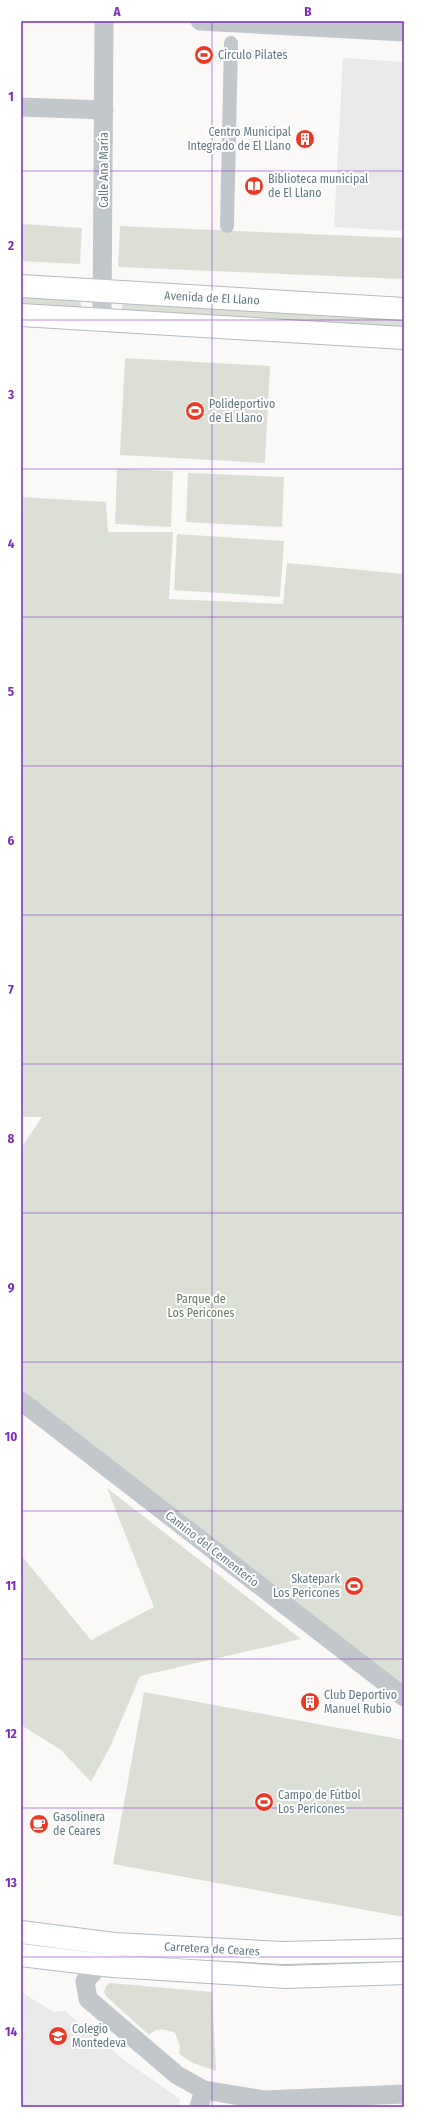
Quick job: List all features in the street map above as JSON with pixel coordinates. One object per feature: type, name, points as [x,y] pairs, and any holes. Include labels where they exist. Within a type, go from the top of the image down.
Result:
[{"type":"main road","name":"Avenida de El Llano","points":[[21,286],[404,309]]},
{"type":"main road","points":[[21,315],[404,338]]},
{"type":"main road","name":"Carretera de Ceares","points":[[21,1932],[114,1944],[282,1953],[404,1950]]},
{"type":"main road","name":"Carretera de Ceares","points":[[21,1955],[100,1965],[286,1977],[404,1973]]},
{"type":"street","name":"Calle Ana María","points":[[102,319],[104,21]]},
{"type":"street","points":[[200,21],[360,25],[404,32]]},
{"type":"street","points":[[227,226],[231,43]]},
{"type":"street","points":[[21,106],[104,110]]},
{"type":"street","name":"Camino del Cementerio","points":[[21,1401],[404,1697]]},
{"type":"street","points":[[100,1965],[85,1982],[88,1999],[201,2098],[381,2101],[404,2094]]},
{"type":"shaded area","points":[[343,58],[404,62],[404,231],[334,227]]},
{"type":"shaded area","name":"Colegio Montedeva","points":[[21,1986],[24,1994],[54,2012],[65,2011],[124,2060],[180,2099],[178,2107],[21,2107]]},
{"type":"green space","points":[[21,224],[82,228],[80,264],[21,261]]},
{"type":"green space","points":[[120,226],[404,238],[404,279],[118,267]]},
{"type":"green space","points":[[21,296],[77,299],[81,303],[81,307],[77,310],[21,307]]},
{"type":"green space","points":[[126,304],[404,320],[404,328],[126,312],[122,309],[122,305]]},
{"type":"green space","name":"Polideportivo de El Llano","points":[[125,358],[270,366],[265,463],[120,455]]},
{"type":"green space","points":[[117,469],[173,471],[171,527],[115,524]]},
{"type":"green space","points":[[188,473],[284,477],[282,527],[186,522]]},
{"type":"green space","name":"Parque de Los Pericones","points":[[21,497],[106,502],[108,532],[173,532],[169,599],[283,604],[287,563],[404,574],[404,1690],[21,1395],[21,1148],[42,1117],[21,1117]]},
{"type":"green space","points":[[177,534],[284,541],[280,597],[174,590]]},
{"type":"green space","points":[[107,1488],[301,1639],[140,1676],[111,1745],[91,1782],[61,1750],[21,1725],[21,1555],[91,1640],[154,1607]]},
{"type":"green space","name":"Campo de Fútbol Los Pericones","points":[[144,1692],[404,1740],[404,1917],[113,1864]]},
{"type":"green space","points":[[110,1983],[212,1992],[216,2071],[193,2063],[179,2054],[180,2046],[175,2033],[168,2030],[158,2030],[149,2035],[106,1996],[104,1992],[106,1986]]},
{"type":"place","name":"Circulo Pilates","points":[[204,55]]},
{"type":"place","name":"Centro Municipal Integrado de El Llano","points":[[305,139]]},
{"type":"place","name":"Biblioteca municipal de El Llano","points":[[254,186]]},
{"type":"place","name":"Polideportivo de El Llano","points":[[195,411]]},
{"type":"place","name":"Skatepark Los Pericones","points":[[354,1586]]},
{"type":"place","name":"Club Deportivo Manuel Rubio","points":[[310,1702]]},
{"type":"place","name":"Campo de Fútbol Los Pericones","points":[[264,1802]]},
{"type":"place","name":"Gasolinera de Ceares","points":[[39,1824]]},
{"type":"place","name":"Colegio Montedeva","points":[[58,2036]]}]
